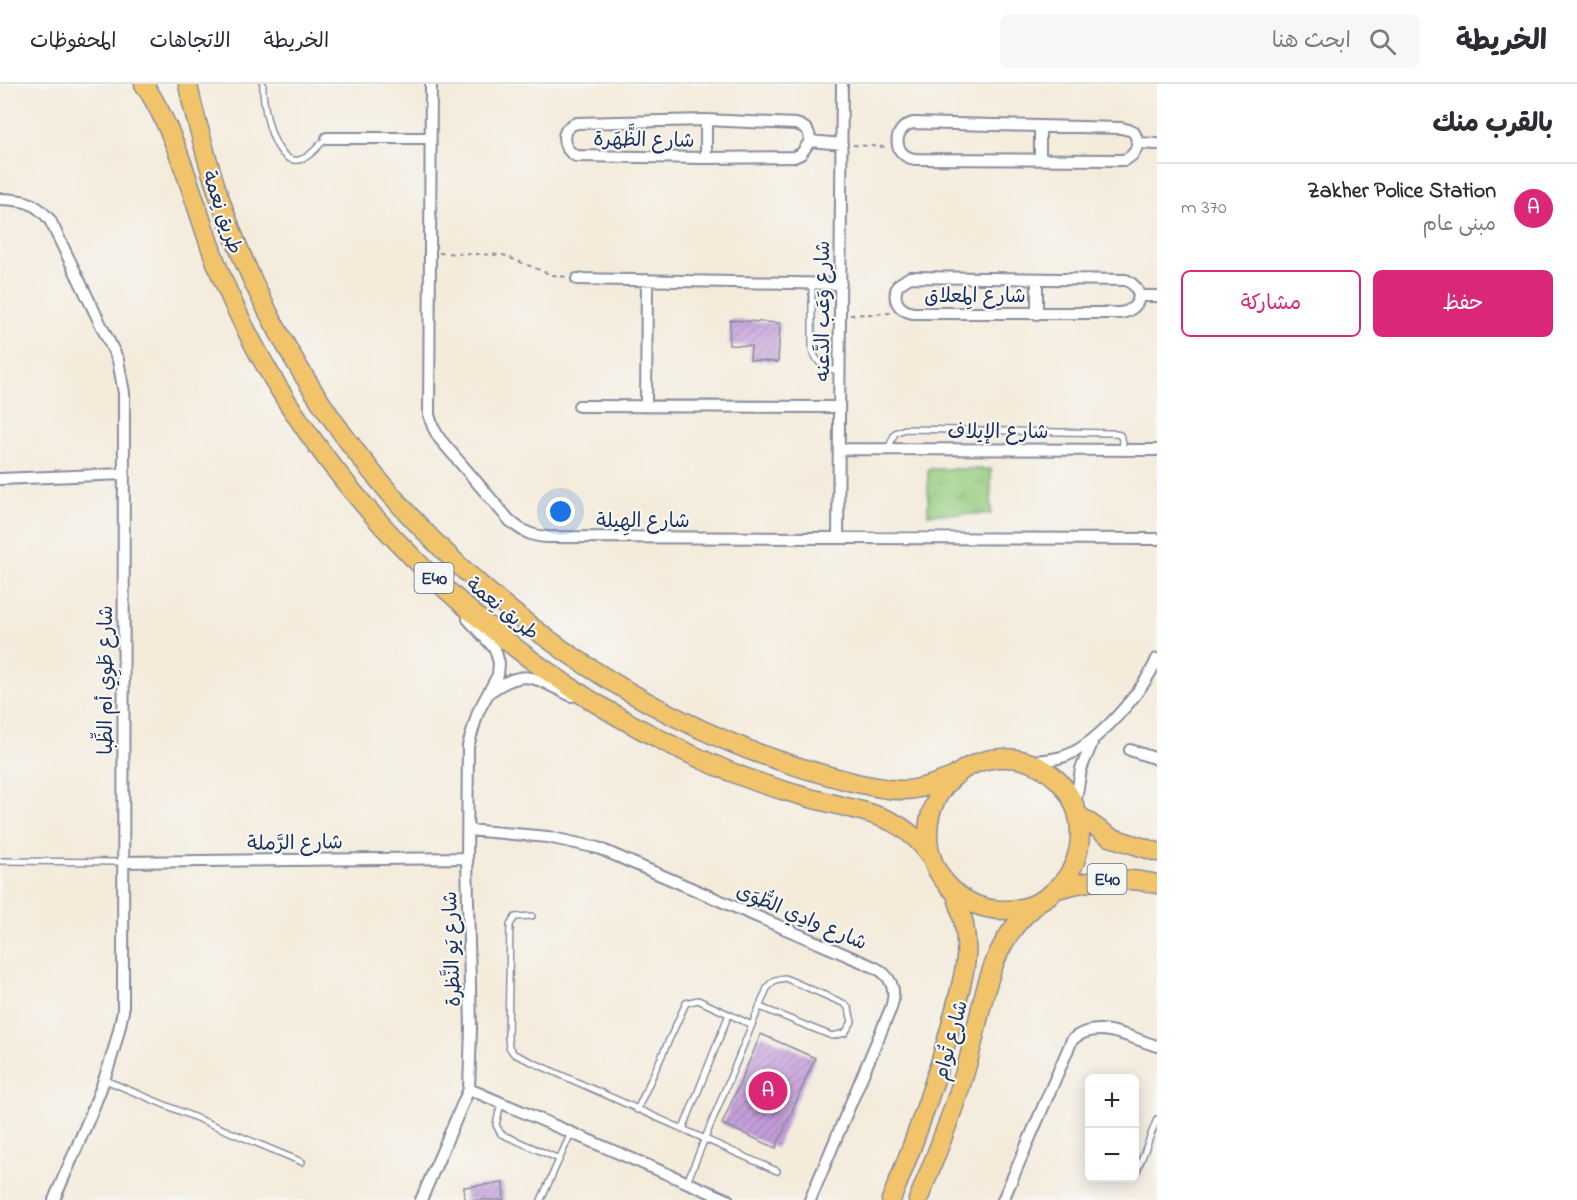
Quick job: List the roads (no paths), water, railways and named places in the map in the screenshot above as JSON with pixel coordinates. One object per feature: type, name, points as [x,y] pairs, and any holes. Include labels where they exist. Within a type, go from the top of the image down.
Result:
[{"type":"main road","name":"طريق نِعمة","points":[[144,84],[165,119],[175,142],[206,235],[237,310],[275,382],[320,451],[345,483],[371,514],[424,569],[477,617],[524,655],[573,689],[625,720],[688,754],[747,778],[808,798],[892,820],[911,833],[932,858]]},
{"type":"main road","name":"طريق نِعمة","points":[[188,84],[192,107],[230,228],[261,297],[297,364],[339,428],[380,481],[410,517],[470,576],[544,637],[603,677],[665,712],[726,741],[814,772],[890,790],[915,789],[955,776]]},
{"type":"main road","points":[[995,758],[1028,761],[1057,778],[1064,786],[1077,811],[1081,838],[1072,871],[1058,889],[1040,902],[1019,910],[997,911],[975,906],[956,894],[941,878],[932,858],[928,836],[931,813],[940,793],[955,776],[973,764],[995,758]]},
{"type":"main road","name":"E40","points":[[1077,811],[1110,837],[1157,852]]},
{"type":"main road","name":"E40","points":[[1058,889],[1085,882],[1112,879],[1157,884]]},
{"type":"main road","name":"شارع تُوام","points":[[891,1200],[919,1131],[942,1060],[964,973],[966,941],[963,917],[956,894]]},
{"type":"main road","name":"شارع تُوام","points":[[918,1200],[943,1140],[967,1066],[995,960],[1013,927],[1040,902]]},
{"type":"street","name":"شارع الهِيلة","points":[[431,84],[429,415],[439,438],[510,521],[521,530],[547,537],[1157,539]]},
{"type":"street","name":"شارع وَعَب الدَّعنه","points":[[838,538],[842,84]]},
{"type":"street","name":"شارع الظَّهَرة","points":[[706,120],[706,158]]},
{"type":"street","name":"شارع الظَّهَرة","points":[[706,120],[796,124],[808,131],[810,141],[801,154],[794,157],[706,158],[576,156],[569,152],[563,138],[570,125],[577,123],[706,120]]},
{"type":"street","points":[[913,123],[1127,128],[1132,131],[1138,144],[1131,157],[1124,160],[915,159],[905,156],[898,147],[897,136],[903,127],[913,123]]},
{"type":"street","points":[[1040,126],[1040,159]]},
{"type":"street","points":[[327,138],[430,138]]},
{"type":"street","points":[[810,141],[842,144]]},
{"type":"street","points":[[1138,144],[1157,144]]},
{"type":"street","name":"شارع طَوِي أم الظِّبا","points":[[0,199],[21,200],[35,205],[50,220],[118,360],[124,393],[123,1011],[119,1034],[105,1080],[54,1200]]},
{"type":"street","name":"شارع المِعلاق","points":[[910,277],[1126,280],[1137,289],[1139,296],[1137,305],[1130,312],[1036,314],[907,312],[899,307],[895,294],[898,285],[910,277]]},
{"type":"street","points":[[577,279],[841,284]]},
{"type":"street","name":"شارع المِعلاق","points":[[1036,314],[1037,279]]},
{"type":"street","points":[[646,406],[648,280]]},
{"type":"street","points":[[1139,296],[1157,296]]},
{"type":"street","points":[[579,406],[839,406]]},
{"type":"street","name":"شارع الإيلاف","points":[[839,449],[1157,450]]},
{"type":"street","points":[[0,479],[124,474]]},
{"type":"street","name":"شارع يَو النَّظرة","points":[[421,1200],[469,1089],[471,1028],[467,858],[468,746],[478,712],[498,675],[499,663],[495,649],[424,569]]},
{"type":"street","points":[[1077,811],[1082,769],[1094,740],[1143,684],[1157,659]]},
{"type":"street","points":[[490,691],[512,679],[529,677],[625,720]]},
{"type":"street","points":[[1028,761],[1064,757],[1094,740]]},
{"type":"street","points":[[1130,750],[1157,759]]},
{"type":"street","name":"شارع وادِي الطُّوَى","points":[[468,830],[548,837],[598,848],[874,967],[888,976],[894,992],[891,1008],[810,1200]]},
{"type":"street","name":"شارع الرَّملة","points":[[123,862],[467,858]]},
{"type":"street","points":[[1003,1200],[1072,1040],[1082,1032],[1096,1029],[1157,1046]]},
{"type":"street","points":[[469,1089],[728,1200]]},
{"type":"lane","points":[[262,84],[263,98],[276,148],[284,156],[302,159],[327,138]]},
{"type":"lane","points":[[812,284],[812,349],[815,358],[825,368],[840,372]]},
{"type":"lane","points":[[888,449],[895,433],[905,429],[1111,433],[1120,435],[1123,441],[1122,449]]},
{"type":"lane","points":[[0,861],[123,862]]},
{"type":"lane","points":[[532,916],[515,917],[510,925],[509,1047],[518,1057],[777,1171]]},
{"type":"lane","points":[[687,1182],[760,1006],[771,982],[785,978],[844,1004],[849,1009],[852,1022],[845,1033],[832,1036],[760,1006]]},
{"type":"lane","points":[[637,1110],[686,1003],[699,1000],[753,1025]]},
{"type":"lane","points":[[683,1130],[729,1014]]},
{"type":"lane","points":[[105,1080],[302,1162]]},
{"type":"lane","points":[[501,1102],[496,1125],[501,1134],[559,1159]]},
{"type":"lane","points":[[1139,1166],[1157,1121]]},
{"type":"lane","points":[[541,1200],[571,1133]]},
{"type":"place","name":"Zakher Police Station","points":[[768,1091]]}]
